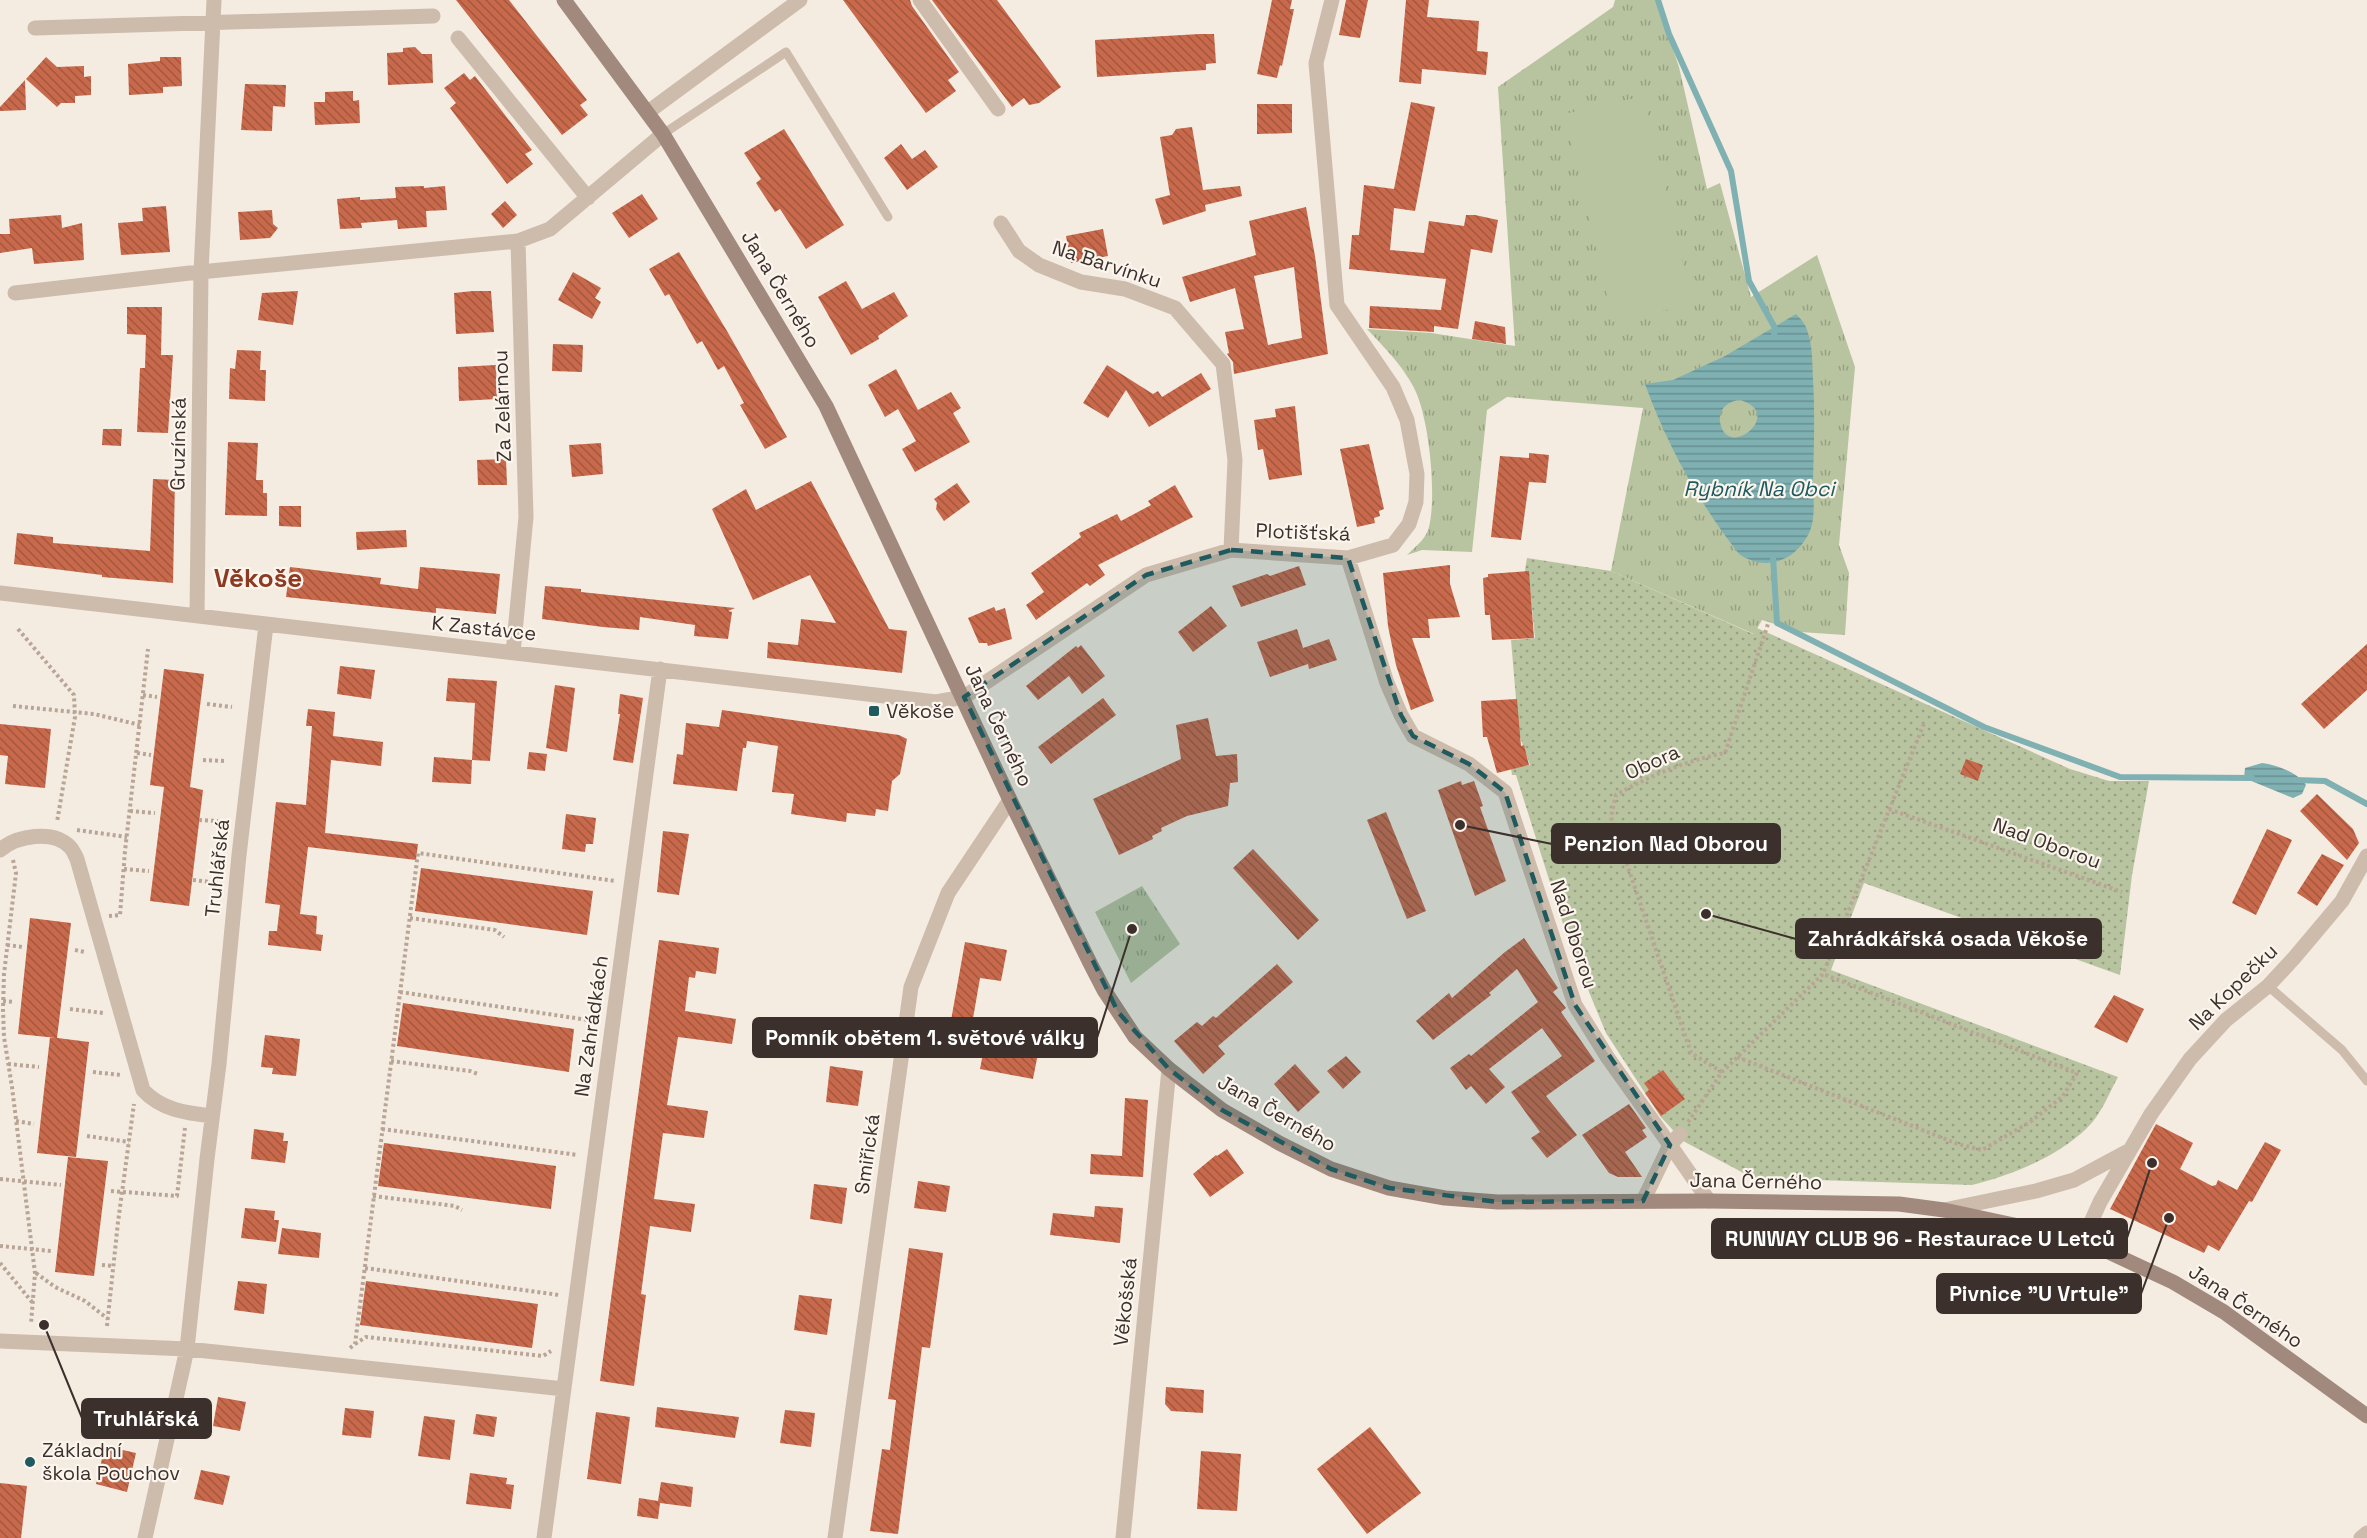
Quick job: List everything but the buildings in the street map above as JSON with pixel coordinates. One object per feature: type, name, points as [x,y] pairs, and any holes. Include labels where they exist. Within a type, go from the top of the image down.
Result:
[{"type":"street","name":"Gruzínská","points":[[197,616],[201,272],[214,0]]},
{"type":"street","points":[[648,112],[800,0]]},
{"type":"street","points":[[920,0],[998,109]]},
{"type":"street","name":"Plotišťská","points":[[964,697],[1146,575],[1231,550],[1348,558],[1393,545],[1409,525],[1416,502],[1417,474],[1407,420],[1393,387],[1337,305],[1316,63],[1332,0]]},
{"type":"street","name":"Jana Černého","points":[[568,2],[663,134],[826,406],[964,697],[1010,800],[1104,990],[1136,1037],[1169,1069],[1222,1110],[1279,1143],[1331,1169],[1389,1188],[1445,1198],[1498,1202],[1709,1201],[1899,1204],[1944,1210],[2083,1240],[2173,1282],[2224,1312],[2367,1416]]},
{"type":"street","points":[[35,28],[433,16]]},
{"type":"street","points":[[458,38],[588,198]]},
{"type":"street","points":[[15,293],[518,241],[550,230],[663,134]]},
{"type":"street","name":"Na Barvínku","points":[[1001,223],[1019,251],[1039,265],[1081,282],[1125,289],[1175,308],[1223,364],[1235,460],[1231,550]]},
{"type":"street","name":"Za Zelárnou","points":[[513,653],[526,517],[518,241]]},
{"type":"street","name":"Nad Oborou","points":[[1348,558],[1387,683],[1401,715],[1413,736],[1469,764],[1505,792],[1575,1005],[1608,1058],[1675,1140],[1709,1201]]},
{"type":"street","name":"K Zastávce","points":[[0,593],[936,702],[964,697]]},
{"type":"street","name":"Truhlářská","points":[[145,1538],[187,1349],[239,855],[266,625]]},
{"type":"street","name":"Na Zahrádkách","points":[[544,1538],[660,669]]},
{"type":"street","name":"Smiřická","points":[[835,1538],[911,987],[948,893],[1010,800]]},
{"type":"street","points":[[4,847],[27,836],[54,839],[69,845],[77,859],[143,1090],[159,1103],[186,1113],[213,1116]]},
{"type":"street","name":"Na Kopečku","points":[[2083,1240],[2100,1202],[2151,1114],[2190,1059],[2226,1020],[2268,986],[2342,901],[2367,856]]},
{"type":"street","name":"Věkošská","points":[[1123,1538],[1169,1069]]},
{"type":"street","points":[[1643,1202],[1675,1140]]},
{"type":"street","points":[[1944,1210],[2036,1191],[2074,1180],[2130,1150]]},
{"type":"street","points":[[0,1341],[187,1349],[564,1389]]},
{"type":"street","points":[[2361,1538],[2367,1533]]},
{"type":"lane","points":[[663,134],[786,52],[888,217]]},
{"type":"lane","points":[[2268,986],[2342,1050],[2367,1080]]},
{"type":"path","name":"Obora","points":[[1722,1072],[1691,1053],[1611,817],[1616,795],[1647,777],[1690,760],[1725,753],[1769,621]]},
{"type":"path","points":[[18,629],[74,695],[75,712],[56,826]]},
{"type":"path","points":[[109,916],[120,915],[148,649]]},
{"type":"path","points":[[143,694],[157,697]]},
{"type":"path","points":[[207,704],[231,707]]},
{"type":"path","points":[[13,706],[94,714],[140,725]]},
{"type":"path","points":[[1675,1140],[1722,1072],[1823,974],[1924,721]]},
{"type":"path","points":[[137,753],[151,755]]},
{"type":"path","points":[[203,760],[225,761]]},
{"type":"path","name":"Nad Oborou","points":[[1890,809],[2122,892]]},
{"type":"path","points":[[130,811],[155,813]]},
{"type":"path","points":[[199,820],[218,821]]},
{"type":"path","points":[[69,829],[127,837]]},
{"type":"path","points":[[4,847],[11,851],[16,873],[7,945],[3,1001],[4,1037],[35,1273],[31,1324]]},
{"type":"path","points":[[355,1344],[418,853],[621,882]]},
{"type":"path","points":[[124,869],[149,871]]},
{"type":"path","points":[[192,880],[211,882]]},
{"type":"path","points":[[410,918],[495,930],[504,937]]},
{"type":"path","points":[[7,945],[23,947]]},
{"type":"path","points":[[1737,1057],[1958,1144],[1982,1150],[2030,1122],[2063,1096],[2077,1073],[1823,974]]},
{"type":"path","points":[[400,992],[600,1022]]},
{"type":"path","points":[[3,1001],[14,1002]]},
{"type":"path","points":[[70,1010],[113,1014]]},
{"type":"path","points":[[391,1061],[478,1074]]},
{"type":"path","points":[[8,1064],[39,1067]]},
{"type":"path","points":[[93,1071],[131,1076]]},
{"type":"path","points":[[107,1326],[134,1104]]},
{"type":"path","points":[[111,1191],[177,1196],[186,1113]]},
{"type":"path","points":[[16,1121],[34,1124]]},
{"type":"path","points":[[382,1129],[580,1156],[582,1145]]},
{"type":"path","points":[[87,1136],[129,1142]]},
{"type":"path","points":[[0,1179],[61,1185]]},
{"type":"path","points":[[373,1196],[455,1206],[462,1210]]},
{"type":"path","points":[[0,1246],[32,1251],[51,1251]]},
{"type":"path","points":[[0,1263],[32,1302]]},
{"type":"path","points":[[102,1265],[113,1266]]},
{"type":"path","points":[[365,1268],[559,1294],[557,1306]]},
{"type":"path","points":[[35,1273],[55,1287],[86,1301],[108,1319]]},
{"type":"path","points":[[348,1349],[366,1337],[543,1356],[551,1352],[552,1341]]},
{"type":"highlighted area","points":[[1231,550],[1348,558],[1401,715],[1413,736],[1469,764],[1505,792],[1575,1005],[1670,1145],[1643,1201],[1498,1202],[1389,1188],[1331,1169],[1222,1110],[1169,1069],[1118,1012],[964,697],[1146,575]]},
{"type":"green space","points":[[1615,0],[1656,0],[1679,67],[1707,189],[1720,183],[1751,297],[1817,255],[1855,367],[1839,545],[1849,573],[1845,635],[1800,632],[1762,620],[1754,634],[1611,571],[1643,408],[1507,397],[1487,410],[1472,552],[1422,550],[1407,555],[1423,539],[1429,527],[1432,476],[1427,434],[1419,399],[1413,386],[1398,363],[1367,329],[1431,333],[1515,346],[1498,87],[1613,7]]},
{"type":"green space","points":[[1644,96],[1692,304],[1613,322],[1565,114]]},
{"type":"green space","points":[[1527,558],[1611,571],[1753,634],[1757,628],[2070,769],[2109,781],[2149,781],[2132,875],[2120,975],[1864,883],[1831,970],[2118,1077],[2101,1110],[2087,1128],[2062,1148],[2033,1164],[1972,1185],[1753,1178],[1683,1141],[1660,1116],[1606,1033],[1570,946],[1516,775],[1512,775],[1511,768],[1530,765],[1519,734],[1511,640],[1535,638],[1529,577],[1525,570]]},
{"type":"green space","points":[[1142,886],[1180,944],[1131,983],[1095,912]]},
{"type":"water","name":"Rybník Na Obci","points":[[1796,314],[1805,325],[1810,339],[1814,404],[1813,519],[1810,531],[1797,550],[1789,556],[1770,563],[1750,560],[1739,554],[1724,535],[1685,473],[1663,429],[1645,384],[1673,380],[1725,356]],"holes":[[[1740,400],[1753,406],[1757,415],[1756,423],[1750,431],[1742,436],[1733,437],[1725,433],[1720,422],[1725,406]]]},
{"type":"water","points":[[2262,763],[2280,767],[2297,776],[2306,785],[2302,794],[2293,798],[2244,778],[2245,768]]},
{"type":"waterway","points":[[1658,0],[1669,34],[1731,171],[1749,281],[1775,328],[1774,335]]},
{"type":"waterway","points":[[1773,557],[1777,623],[1984,727],[2120,777],[2252,778]]},
{"type":"waterway","points":[[2295,780],[2325,781],[2367,804]]},
{"type":"place","name":"Věkoše","points":[[874,711]]},
{"type":"place","name":"Penzion Nad Oborou","points":[[1460,825]]},
{"type":"place","name":"Zahrádkářská osada Věkoše","points":[[1706,914]]},
{"type":"place","name":"Pomník obětem 1. světové války","points":[[1132,929]]},
{"type":"place","name":"RUNWAY CLUB 96 - Restaurace U Letců","points":[[2152,1163]]},
{"type":"place","name":"Pivnice \"U Vrtule\"","points":[[2169,1218]]},
{"type":"place","name":"Truhlářská","points":[[44,1325]]},
{"type":"place","name":"Základní škola Pouchov","points":[[30,1462]]},
{"type":"district","name":"Věkoše","points":[[258,578]]}]
